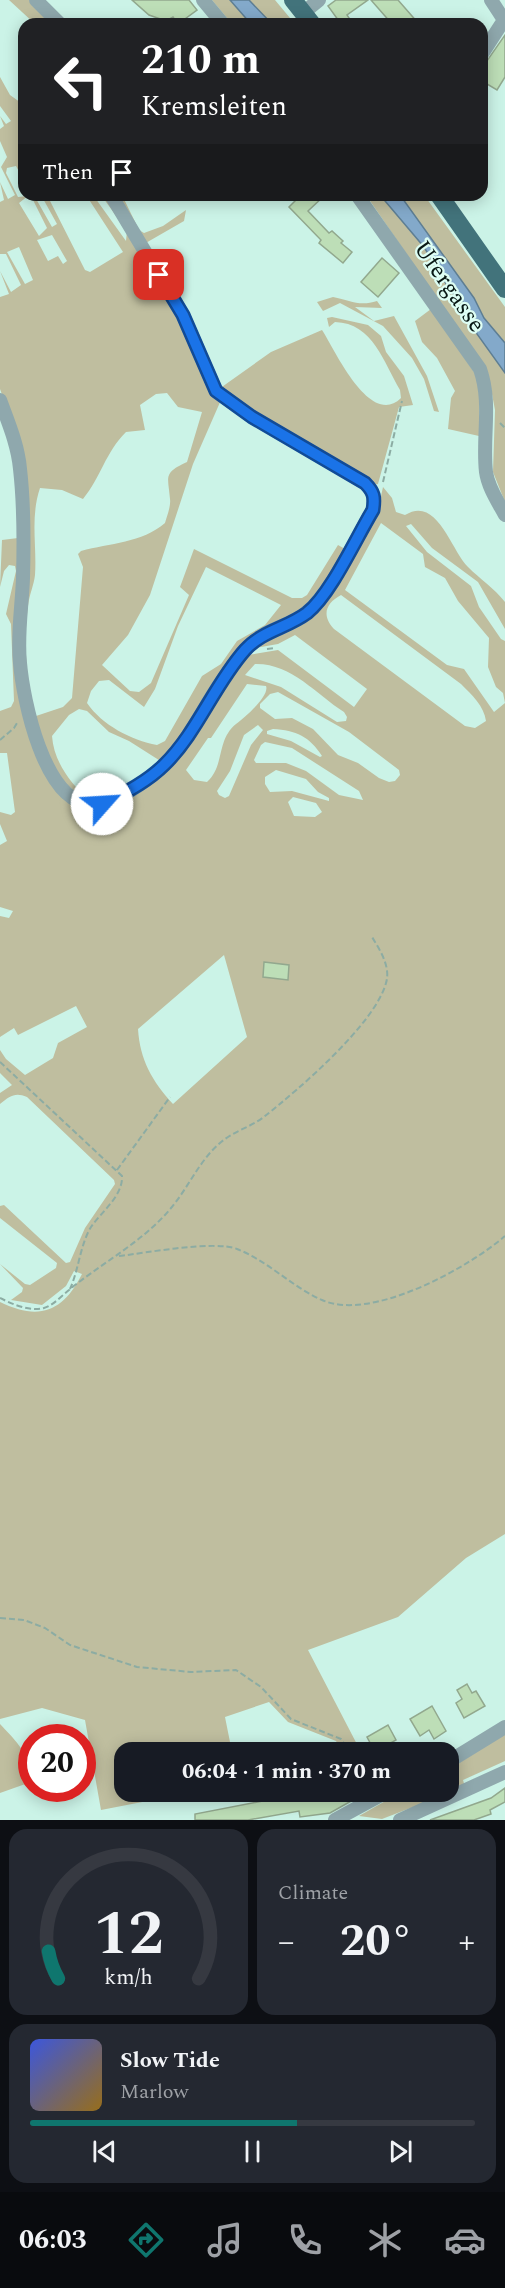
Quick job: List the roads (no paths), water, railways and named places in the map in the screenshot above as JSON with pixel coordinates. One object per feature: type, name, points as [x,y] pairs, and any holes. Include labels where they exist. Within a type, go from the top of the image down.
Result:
[{"type":"main road","points":[[443,201],[505,289]]},
{"type":"street","points":[[36,0],[54,18]]},
{"type":"street","points":[[202,0],[218,18]]},
{"type":"street","points":[[302,12],[319,0]]},
{"type":"street","points":[[488,45],[504,20],[491,0]]},
{"type":"street","points":[[0,400],[20,467],[23,579],[18,621],[20,664],[26,704],[47,764],[68,794],[89,805],[102,804],[123,794],[163,766],[175,752],[221,682],[253,642],[298,618],[315,604],[373,510],[375,499],[372,491],[359,479],[252,417],[216,391],[183,315],[115,201]]},
{"type":"street","name":"Ufergasse","points":[[361,201],[480,369],[485,384],[487,407],[486,474],[505,515]]},
{"type":"street","points":[[459,1755],[505,1727]]},
{"type":"street","points":[[408,1818],[505,1772]]},
{"type":"street","points":[[335,1820],[368,1802]]},
{"type":"water","points":[[230,0],[249,0],[266,18],[246,18]]},
{"type":"water","points":[[385,201],[404,201],[474,298],[484,318],[505,343],[505,373],[467,320],[464,303],[451,292],[424,247]]}]
